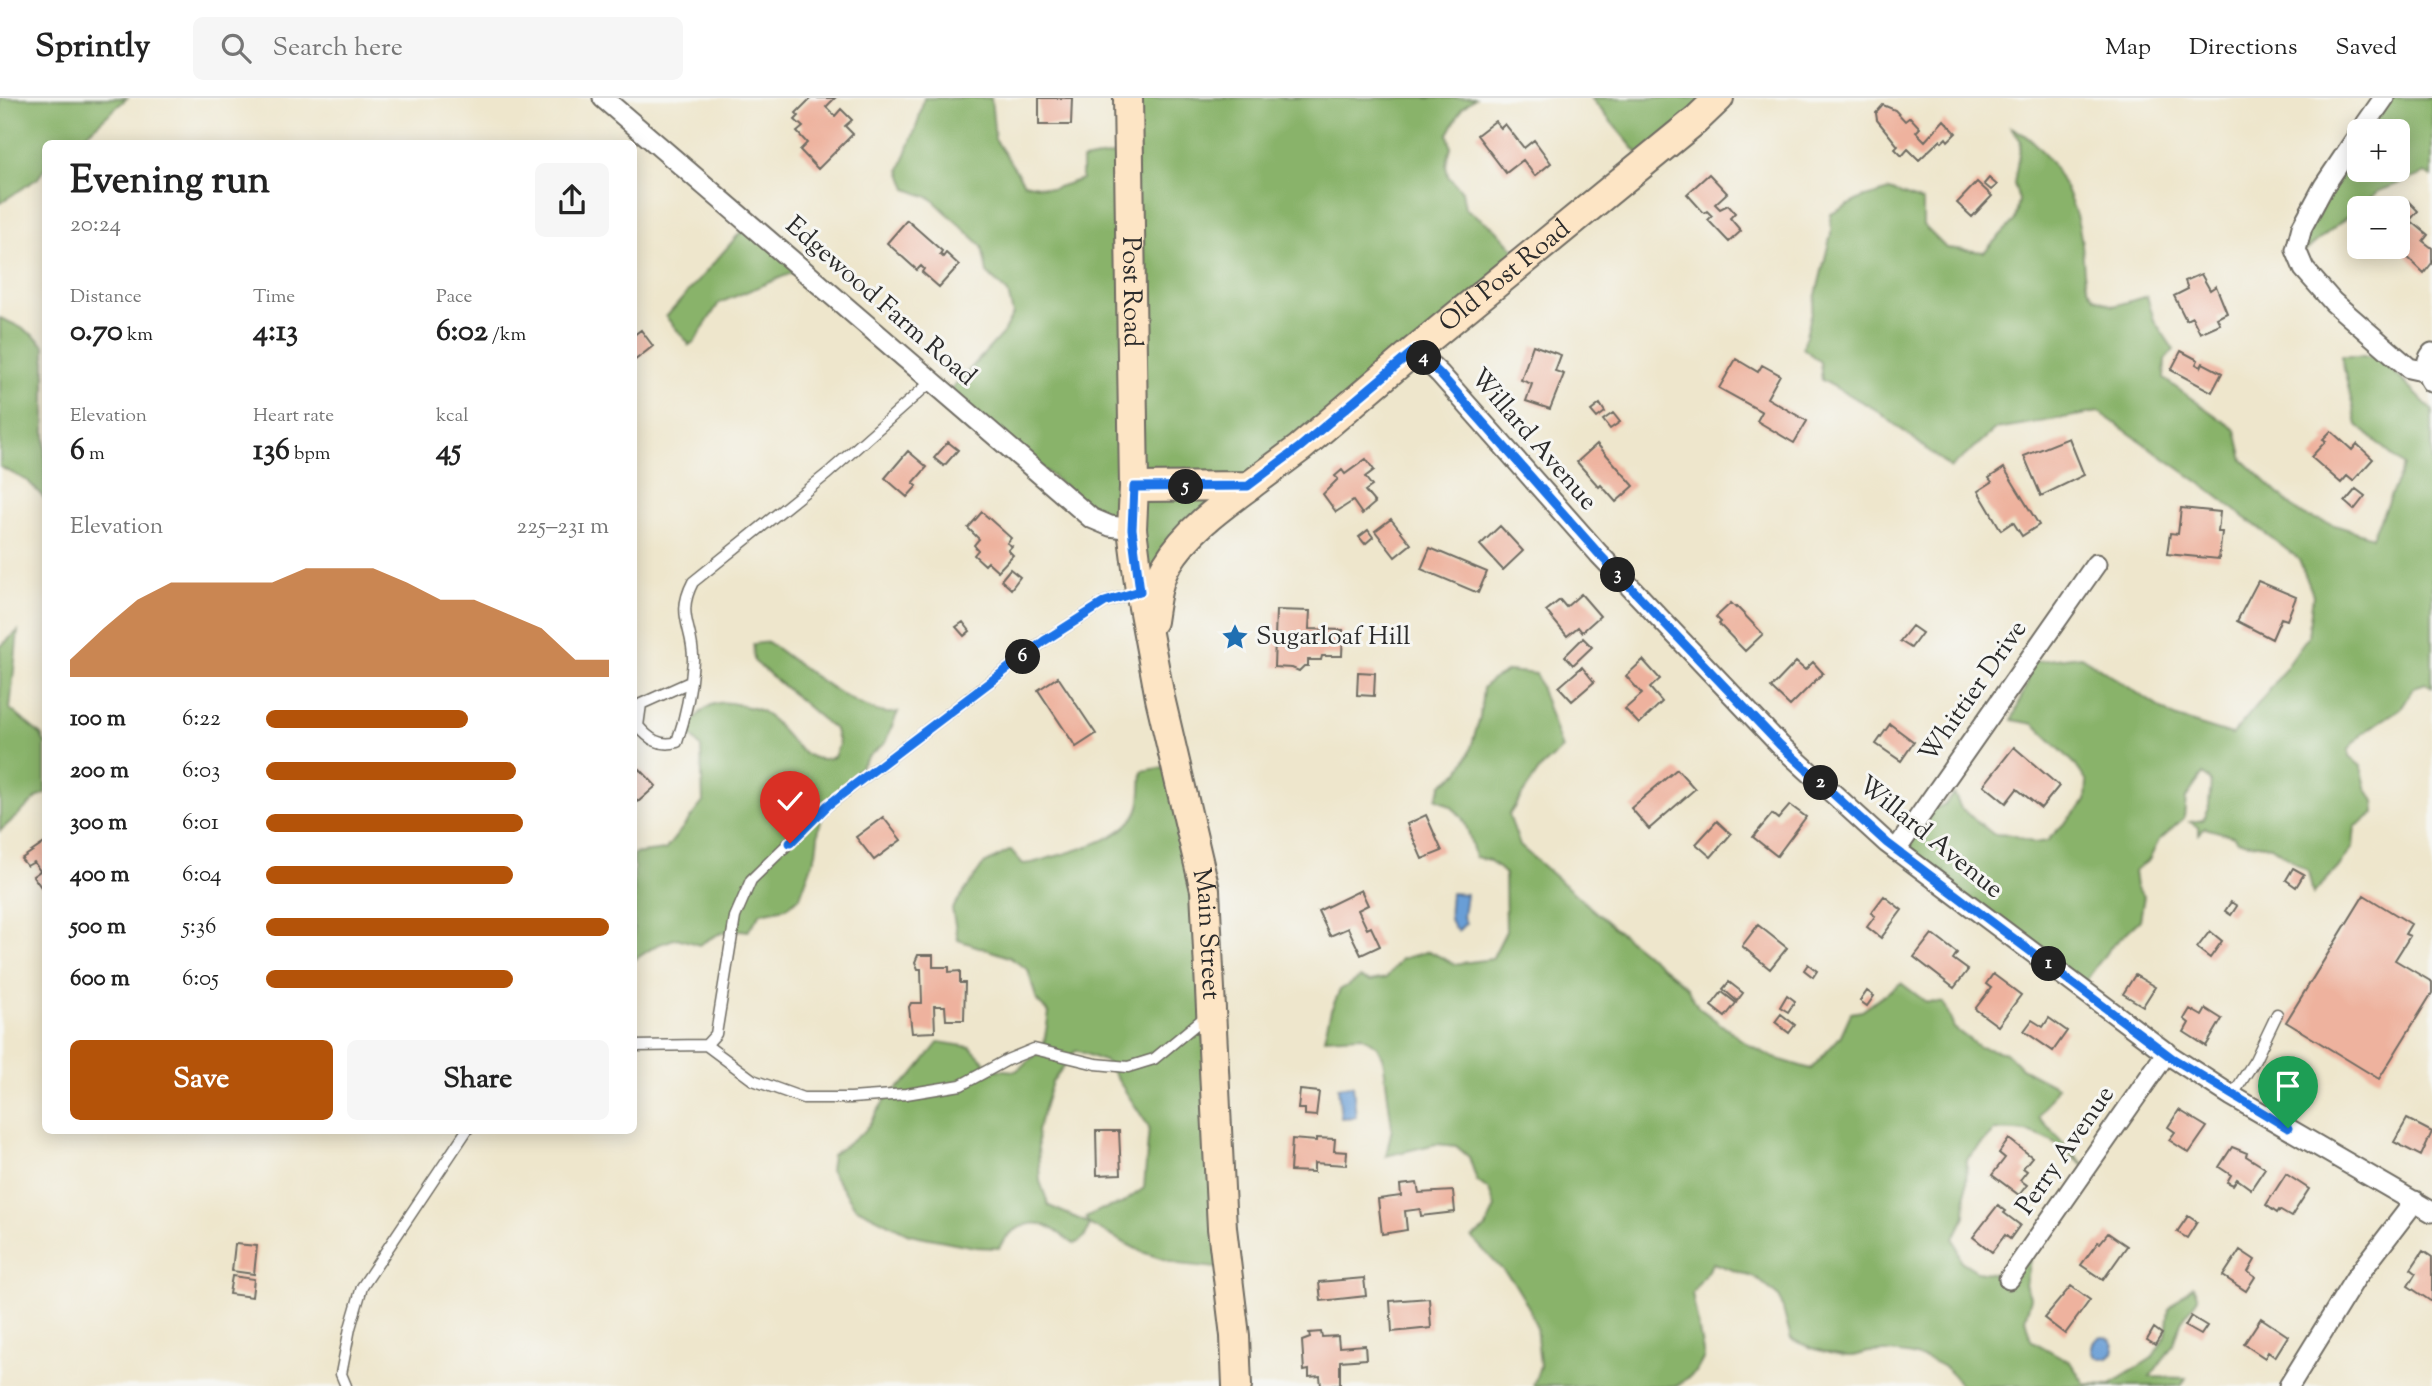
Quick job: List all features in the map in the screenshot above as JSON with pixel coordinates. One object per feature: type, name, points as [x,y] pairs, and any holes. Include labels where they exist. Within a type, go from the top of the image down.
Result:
[{"type":"main road","name":"Post Road","points":[[1128,98],[1134,487]]},
{"type":"main road","name":"Old Post Road","points":[[1149,641],[1156,591],[1166,565],[1184,539],[1300,447],[1696,120],[1719,98]]},
{"type":"main road","points":[[1134,487],[1248,486]]},
{"type":"main road","name":"Main Street","points":[[1134,487],[1132,529],[1140,591],[1160,698],[1205,890],[1222,1228],[1235,1336],[1237,1386]]},
{"type":"street","name":"Edgewood Farm Road","points":[[603,98],[1091,518],[1110,526],[1132,529]]},
{"type":"street","points":[[2369,119],[2384,98]]},
{"type":"street","points":[[2347,152],[2302,226],[2296,250],[2304,269],[2333,302],[2409,368],[2430,369]]},
{"type":"street","name":"Willard Avenue","points":[[1415,350],[1440,374],[1599,554],[1780,745],[1896,850],[2167,1052],[2232,1096],[2424,1206]]},
{"type":"street","name":"Whittier Drive","points":[[1896,850],[2096,564]]},
{"type":"street","name":"Perry Avenue","points":[[2009,1279],[2167,1052]]},
{"type":"street","points":[[2289,1386],[2355,1279],[2424,1206]]},
{"type":"lane","points":[[690,682],[641,704],[638,726],[654,741],[667,745],[677,742],[685,717],[690,682],[693,661],[685,597],[693,582],[827,474],[932,381]]},
{"type":"lane","points":[[706,1045],[716,1034],[735,917],[751,880],[828,805],[1034,649],[1105,602],[1140,591]]},
{"type":"lane","points":[[637,1046],[706,1045],[753,1080],[803,1098],[851,1098],[906,1094],[961,1085],[1034,1049],[1096,1065],[1128,1067],[1154,1059],[1212,1012]]},
{"type":"lane","points":[[2232,1096],[2255,1060],[2277,1014]]},
{"type":"lane","points":[[346,1386],[341,1374],[362,1287],[464,1134]]},
{"type":"green space","points":[[0,98],[127,98],[79,140],[42,140],[42,172],[38,178],[0,203]]},
{"type":"green space","points":[[924,98],[991,98],[995,139],[1024,183],[1052,189],[1082,179],[1082,160],[1131,152],[1131,98],[1475,98],[1462,108],[1448,134],[1451,147],[1446,165],[1448,176],[1462,191],[1465,208],[1496,229],[1526,262],[1189,539],[1153,627],[1136,531],[1115,528],[949,392],[1003,333],[1013,314],[1008,293],[987,273],[982,246],[931,198],[907,189],[900,170]]},
{"type":"green space","points":[[1591,98],[1723,98],[1645,162]]},
{"type":"green space","points":[[2387,98],[2432,98],[2432,177],[2426,173],[2410,179],[2410,119],[2373,119]]},
{"type":"green space","points":[[2011,127],[2038,147],[2060,177],[2079,228],[2085,278],[2090,291],[2114,306],[2147,296],[2154,320],[2174,350],[2165,360],[2164,379],[2236,430],[2243,460],[2300,514],[2372,537],[2404,466],[2357,425],[2341,356],[2378,356],[2432,410],[2432,687],[2426,683],[2414,687],[2401,708],[2363,733],[2349,749],[2349,756],[2361,766],[2366,787],[2374,801],[2375,813],[2355,827],[2353,847],[2338,868],[2313,894],[2308,871],[2271,846],[2237,841],[2234,836],[2205,828],[2199,834],[2199,827],[2190,822],[2203,820],[2209,806],[2211,781],[2203,774],[2186,798],[2184,818],[2159,840],[2149,860],[2134,871],[2136,887],[2144,896],[2140,920],[2109,949],[2082,986],[1901,851],[1931,810],[1946,804],[1954,794],[1961,808],[1993,834],[2013,835],[2034,843],[2047,841],[2086,801],[2087,782],[2074,763],[2034,724],[2012,720],[2028,681],[2022,663],[2081,656],[2174,717],[2232,735],[2269,691],[2308,636],[2313,595],[2299,559],[2200,483],[2099,412],[1996,429],[1951,468],[1875,409],[1822,380],[1820,362],[1803,348],[1831,234],[1831,214],[1862,198],[1890,190],[1923,202],[1923,225],[1946,248],[1984,252],[2015,220],[2019,200],[2014,184],[2021,141]]},
{"type":"green space","points":[[2347,159],[2347,182],[2402,182],[2373,196],[2347,196],[2347,217],[2300,255],[2304,229]]},
{"type":"green space","points":[[747,225],[799,270],[719,303],[695,341],[688,346],[666,317]]},
{"type":"green space","points":[[0,318],[18,326],[42,343],[42,496],[28,481],[0,467]]},
{"type":"green space","points":[[18,631],[10,709],[42,737],[42,795],[0,831],[0,647]]},
{"type":"green space","points":[[768,642],[812,675],[869,708],[885,713],[898,712],[885,743],[868,757],[823,814],[816,853],[800,897],[786,908],[761,913],[748,931],[728,931],[699,945],[677,938],[657,945],[637,958],[637,854],[665,850],[703,802],[701,748],[686,729],[698,715],[709,706],[731,703],[756,709],[770,717],[794,744],[811,757],[834,757],[839,744],[835,730],[754,661],[753,644]]},
{"type":"green space","points":[[1508,671],[1536,674],[1562,749],[1540,769],[1509,815],[1520,846],[1687,987],[1698,1007],[1747,1044],[1774,1058],[1811,1069],[1840,1037],[1851,1013],[1862,1011],[1901,983],[1926,1002],[1944,1003],[1954,1028],[1979,1047],[2006,1053],[2021,1068],[2057,1087],[2039,1117],[2087,1168],[2045,1138],[2023,1132],[1994,1131],[1967,1159],[1965,1216],[1954,1238],[1961,1261],[1977,1271],[2004,1275],[2011,1255],[2033,1244],[2025,1285],[2031,1298],[2025,1319],[2031,1340],[2070,1362],[2085,1384],[2109,1385],[2152,1358],[2166,1335],[2169,1308],[2193,1286],[2198,1298],[2181,1322],[2174,1344],[2150,1377],[2186,1378],[2181,1386],[1960,1386],[1945,1368],[1921,1357],[1880,1352],[1851,1356],[1826,1352],[1791,1339],[1780,1298],[1758,1279],[1713,1263],[1692,1293],[1704,1357],[1696,1372],[1676,1386],[1533,1386],[1540,1366],[1536,1326],[1528,1306],[1513,1281],[1472,1238],[1486,1228],[1495,1207],[1489,1190],[1477,1181],[1469,1157],[1456,1146],[1436,1144],[1386,1156],[1392,1128],[1383,1057],[1376,1045],[1362,1036],[1324,1038],[1331,1010],[1340,990],[1360,978],[1370,981],[1386,978],[1401,959],[1429,951],[1454,964],[1492,959],[1506,931],[1505,874],[1489,860],[1475,857],[1460,815],[1436,798],[1442,785],[1459,772],[1469,754],[1480,717],[1483,688]]},
{"type":"green space","points":[[1180,764],[1226,1269],[1179,1264],[1142,1252],[1089,1224],[1085,1236],[1074,1244],[1045,1225],[1031,1224],[1012,1232],[999,1248],[975,1247],[909,1234],[855,1207],[830,1170],[832,1155],[864,1132],[887,1097],[911,1077],[939,1042],[970,1047],[992,1069],[1016,1071],[1043,1049],[1049,1013],[1037,1001],[1028,970],[1009,957],[958,940],[952,909],[984,864],[1011,850],[1023,864],[1032,863],[1075,851],[1120,831],[1138,810],[1142,771]],"holes":[[[1076,1050],[1106,1062],[1149,1127],[1144,1188],[1121,1204],[1100,1210],[1086,1218],[1088,1223],[1049,1206],[1040,1181],[1037,1131],[1052,1082]]]},
{"type":"water","points":[[1451,893],[1466,894],[1463,917],[1466,923],[1458,931],[1450,920]]},
{"type":"water","points":[[1353,1085],[1356,1117],[1341,1118],[1338,1087]]},
{"type":"water","points":[[2103,1337],[2111,1340],[2114,1348],[2111,1356],[2103,1359],[2095,1356],[2092,1348],[2095,1340]]},
{"type":"building","points":[[811,98],[835,98],[826,107],[835,116],[841,109],[852,120],[845,126],[853,134],[818,169],[800,150],[807,143],[797,132],[803,127],[795,120],[799,116],[796,113]]},
{"type":"building","points":[[1039,98],[1072,98],[1071,125],[1039,125]]},
{"type":"building","points":[[1883,105],[1895,110],[1905,121],[1910,117],[1920,128],[1916,132],[1925,141],[1944,120],[1956,133],[1948,141],[1946,138],[1942,142],[1940,140],[1919,160],[1908,149],[1902,156],[1895,149],[1898,146],[1877,120],[1876,113]]},
{"type":"building","points":[[1495,121],[1501,128],[1505,124],[1524,148],[1534,140],[1551,163],[1535,176],[1523,160],[1506,173],[1477,135]]},
{"type":"building","points":[[1709,174],[1727,193],[1715,204],[1720,209],[1728,205],[1735,213],[1730,218],[1741,231],[1729,242],[1708,220],[1712,216],[1707,211],[1704,213],[1687,194]]},
{"type":"building","points":[[1989,178],[1997,185],[1991,190],[1984,184]]},
{"type":"building","points":[[1977,182],[1992,196],[1972,217],[1957,203]]},
{"type":"building","points":[[2410,203],[2418,211],[2410,220]]},
{"type":"building","points":[[907,220],[942,251],[940,254],[943,257],[946,253],[959,265],[939,287],[922,272],[924,269],[921,266],[917,270],[887,243]]},
{"type":"building","points":[[2410,220],[2428,235],[2423,241],[2432,248],[2432,263],[2424,273],[2409,259]]},
{"type":"building","points":[[2201,274],[2210,290],[2216,286],[2227,313],[2217,318],[2220,324],[2200,333],[2192,317],[2186,320],[2174,296],[2188,289],[2185,281]]},
{"type":"building","points":[[641,330],[653,346],[637,359],[637,333]]},
{"type":"building","points":[[1533,345],[1561,355],[1555,371],[1564,374],[1550,409],[1526,401],[1532,384],[1521,380]]},
{"type":"building","points":[[2181,351],[2198,360],[2196,364],[2201,367],[2203,363],[2222,373],[2212,392],[2171,370]]},
{"type":"building","points":[[1736,359],[1758,372],[1762,365],[1780,375],[1767,398],[1807,421],[1794,443],[1757,421],[1762,412],[1719,388]]},
{"type":"building","points":[[1600,404],[1605,412],[1597,418],[1591,411]]},
{"type":"building","points":[[1613,413],[1620,422],[1610,429],[1603,420]]},
{"type":"building","points":[[2331,431],[2352,450],[2357,444],[2373,459],[2353,481],[2347,476],[2341,483],[2311,457],[2326,441],[2323,439]]},
{"type":"building","points":[[2069,438],[2084,475],[2041,496],[2024,456]]},
{"type":"building","points":[[948,442],[958,450],[944,466],[934,458]]},
{"type":"building","points":[[1597,444],[1634,486],[1616,502],[1577,462]]},
{"type":"building","points":[[908,451],[927,467],[913,483],[917,486],[907,497],[885,478]]},
{"type":"building","points":[[1366,459],[1374,470],[1365,477],[1372,486],[1365,491],[1375,503],[1362,514],[1353,501],[1336,512],[1323,494],[1338,479],[1335,476],[1342,470],[1345,474]]},
{"type":"building","points":[[2004,468],[2039,525],[2022,536],[2013,522],[2001,530],[1978,491],[1992,482],[1989,478]]},
{"type":"building","points":[[2356,489],[2365,496],[2354,510],[2345,502]]},
{"type":"building","points":[[2181,508],[2220,512],[2218,532],[2222,532],[2219,559],[2167,554],[2170,533],[2178,534]]},
{"type":"building","points":[[982,512],[1011,538],[1007,543],[1012,546],[1008,550],[1013,555],[998,571],[988,562],[985,565],[974,555],[978,550],[974,545],[979,539],[968,528]]},
{"type":"building","points":[[1391,519],[1411,544],[1395,557],[1375,531]]},
{"type":"building","points":[[1500,526],[1523,551],[1503,570],[1480,545]]},
{"type":"building","points":[[1368,530],[1373,537],[1365,544],[1359,537]]},
{"type":"building","points":[[1430,548],[1487,572],[1478,593],[1421,569]]},
{"type":"building","points":[[1010,569],[1020,577],[1011,589],[1001,580]]},
{"type":"building","points":[[2258,581],[2296,597],[2287,620],[2281,618],[2272,639],[2237,621]]},
{"type":"building","points":[[1581,594],[1600,616],[1582,632],[1578,627],[1567,636],[1546,611],[1560,600],[1566,607]]},
{"type":"building","points":[[1731,603],[1763,634],[1745,651],[1719,624],[1721,622],[1716,617]]},
{"type":"building","points":[[1276,610],[1310,611],[1309,629],[1343,630],[1342,656],[1322,656],[1321,660],[1308,660],[1308,666],[1299,671],[1274,667]]},
{"type":"building","points":[[963,622],[970,631],[964,636],[956,627]]},
{"type":"building","points":[[1912,626],[1922,633],[1911,648],[1900,641]]},
{"type":"building","points":[[1583,638],[1592,647],[1573,665],[1565,656]]},
{"type":"building","points":[[1643,660],[1660,679],[1650,688],[1662,702],[1639,724],[1625,709],[1642,694],[1626,676]]},
{"type":"building","points":[[1796,662],[1805,670],[1813,662],[1823,673],[1790,706],[1771,688]]},
{"type":"building","points":[[1582,667],[1594,682],[1572,701],[1559,687]]},
{"type":"building","points":[[1358,672],[1375,673],[1374,696],[1357,695]]},
{"type":"building","points":[[1058,677],[1096,734],[1076,747],[1038,690]]},
{"type":"building","points":[[1890,724],[1914,742],[1901,761],[1876,744]]},
{"type":"building","points":[[2014,747],[2059,786],[2041,808],[2017,789],[2006,803],[1984,785]]},
{"type":"building","points":[[640,769],[656,786],[638,802],[637,770]]},
{"type":"building","points":[[1677,769],[1695,789],[1649,829],[1631,808]]},
{"type":"building","points":[[1790,805],[1806,817],[1777,856],[1753,837],[1772,814],[1778,819]]},
{"type":"building","points":[[1426,815],[1442,851],[1422,859],[1407,824]]},
{"type":"building","points":[[883,817],[901,840],[874,860],[856,837]]},
{"type":"building","points":[[1717,821],[1731,834],[1711,857],[1696,844]]},
{"type":"building","points":[[42,845],[42,888],[33,876],[40,871],[34,862],[27,866],[21,859]]},
{"type":"building","points":[[2293,868],[2304,874],[2296,887],[2286,880]]},
{"type":"building","points":[[1361,890],[1368,905],[1358,910],[1367,929],[1371,927],[1380,946],[1361,955],[1348,928],[1330,936],[1318,911]]},
{"type":"building","points":[[2364,895],[2411,924],[2405,934],[2410,936],[2395,960],[2432,982],[2432,993],[2379,1079],[2286,1022]]},
{"type":"building","points":[[1884,896],[1902,910],[1881,938],[1867,927],[1875,916],[1871,913]]},
{"type":"building","points":[[2231,902],[2237,906],[2231,915],[2225,911]]},
{"type":"building","points":[[1758,925],[1787,948],[1770,969],[1742,946]]},
{"type":"building","points":[[2210,931],[2222,941],[2210,958],[2197,948]]},
{"type":"building","points":[[1932,934],[1957,953],[1953,959],[1968,970],[1954,988],[1914,957]]},
{"type":"building","points":[[918,955],[933,955],[933,967],[949,967],[949,972],[960,971],[960,983],[965,983],[964,1020],[946,1020],[945,1006],[934,1006],[935,1032],[912,1033],[909,1007],[911,1003],[922,1003],[921,969],[918,969],[915,962]]},
{"type":"building","points":[[1808,964],[1817,971],[1813,977],[1804,970]]},
{"type":"building","points":[[1993,974],[2021,995],[1998,1026],[1975,1009],[1991,988],[1986,984]]},
{"type":"building","points":[[2135,975],[2155,987],[2143,1006],[2123,994]]},
{"type":"building","points":[[1729,982],[1743,993],[1737,1001],[1723,989]]},
{"type":"building","points":[[1867,991],[1874,996],[1867,1006],[1860,1001]]},
{"type":"building","points":[[1722,992],[1736,1003],[1725,1017],[1711,1006]]},
{"type":"building","points":[[1787,995],[1795,1001],[1788,1012],[1780,1007]]},
{"type":"building","points":[[2190,1009],[2202,1016],[2206,1009],[2222,1019],[2206,1046],[2184,1032],[2189,1023],[2184,1019]]},
{"type":"building","points":[[1781,1014],[1795,1025],[1789,1033],[1775,1022]]},
{"type":"building","points":[[2049,1018],[2067,1031],[2053,1051],[2024,1031],[2032,1020],[2043,1027]]},
{"type":"building","points":[[1300,1090],[1319,1092],[1316,1116],[1305,1115],[1305,1109],[1298,1109]]},
{"type":"building","points":[[2179,1110],[2207,1127],[2189,1153],[2169,1140],[2175,1132],[2168,1127]]},
{"type":"building","points":[[2407,1119],[2432,1132],[2421,1156],[2394,1142]]},
{"type":"building","points":[[1096,1131],[1119,1131],[1121,1174],[1097,1175]]},
{"type":"building","points":[[1316,1138],[1335,1139],[1334,1151],[1347,1152],[1346,1165],[1314,1163],[1314,1172],[1290,1171],[1292,1139],[1316,1141]]},
{"type":"building","points":[[2009,1139],[2032,1157],[2023,1168],[2027,1171],[2020,1180],[2027,1185],[2019,1195],[1992,1175],[2005,1158],[1999,1153]]},
{"type":"building","points":[[2232,1147],[2247,1153],[2246,1156],[2265,1168],[2251,1189],[2237,1179],[2233,1185],[2227,1182],[2231,1175],[2219,1167]]},
{"type":"building","points":[[2286,1174],[2309,1189],[2291,1217],[2279,1210],[2277,1213],[2266,1205]]},
{"type":"building","points":[[1417,1183],[1419,1193],[1453,1191],[1455,1212],[1421,1216],[1420,1209],[1405,1211],[1407,1230],[1382,1234],[1378,1199],[1401,1196],[1400,1185]]},
{"type":"building","points":[[1998,1205],[2020,1225],[2010,1239],[2005,1235],[1992,1252],[1973,1237]]},
{"type":"building","points":[[2188,1216],[2197,1222],[2187,1238],[2177,1232]]},
{"type":"building","points":[[2108,1233],[2127,1246],[2103,1280],[2081,1265]]},
{"type":"building","points":[[235,1244],[257,1246],[254,1274],[232,1271]]},
{"type":"building","points":[[2240,1250],[2255,1260],[2248,1272],[2255,1277],[2246,1291],[2223,1276]]},
{"type":"building","points":[[2423,1251],[2432,1257],[2432,1302],[2408,1286],[2416,1273],[2411,1269]]},
{"type":"building","points":[[232,1276],[254,1279],[252,1297],[229,1294]]},
{"type":"building","points":[[1364,1278],[1366,1296],[1321,1301],[1319,1282]]},
{"type":"building","points":[[2071,1286],[2090,1300],[2065,1334],[2044,1318]]},
{"type":"building","points":[[1429,1298],[1431,1328],[1392,1332],[1390,1301]]},
{"type":"building","points":[[2191,1316],[2207,1326],[2201,1335],[2185,1326]]},
{"type":"building","points":[[2261,1318],[2288,1336],[2275,1357],[2268,1352],[2265,1358],[2244,1344]]},
{"type":"building","points":[[2154,1328],[2162,1334],[2155,1345],[2147,1340]]},
{"type":"building","points":[[1321,1332],[1322,1337],[1338,1336],[1339,1347],[1365,1345],[1366,1359],[1340,1361],[1340,1385],[1321,1386],[1320,1376],[1309,1377],[1309,1370],[1304,1371],[1302,1341],[1310,1338],[1309,1333]]},
{"type":"place","name":"Sugarloaf Hill","points":[[1235,637]]},
{"type":"route","points":[[790,843],[828,805],[1044,641],[1105,602],[1140,591],[1132,529],[1134,487],[1248,486],[1300,447],[1415,350],[1440,374],[1599,554],[1780,745],[1887,843],[2172,1058],[2288,1128]]}]
